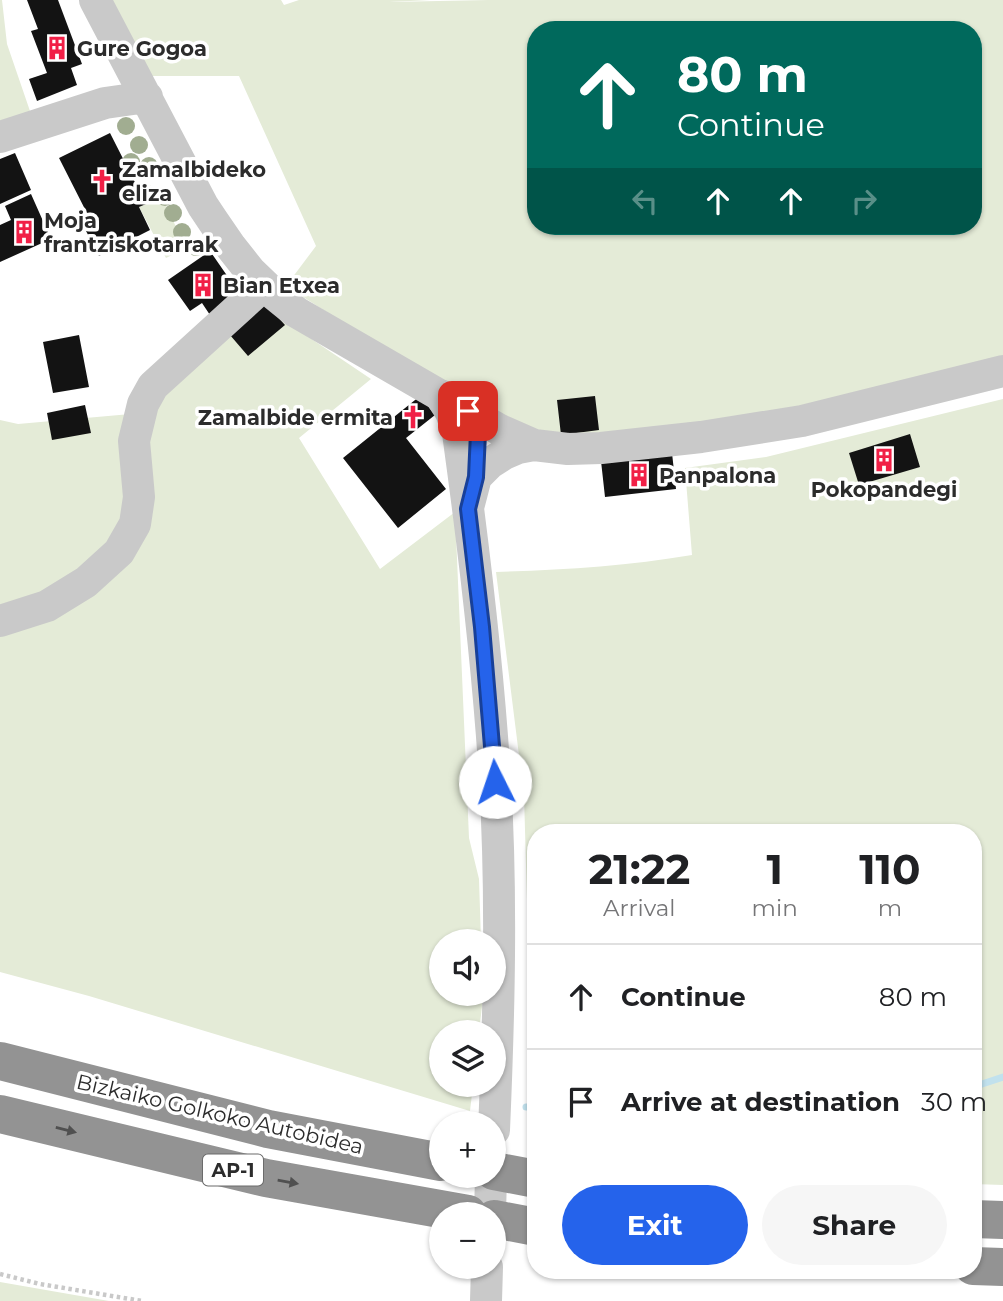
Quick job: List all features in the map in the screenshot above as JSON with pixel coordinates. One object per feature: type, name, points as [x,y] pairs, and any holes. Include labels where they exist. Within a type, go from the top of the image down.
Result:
[{"type":"highway","name":"Bizkaiko Golkoko Autobidea","points":[[0,1061],[268,1129],[429,1160]]},
{"type":"highway","name":"AP-1","points":[[0,1114],[266,1178],[429,1207]]},
{"type":"highway","points":[[506,1176],[527,1178]]},
{"type":"highway","points":[[982,1219],[1003,1220]]},
{"type":"highway","points":[[506,1221],[527,1225]]},
{"type":"highway","points":[[982,1266],[1003,1267]]},
{"type":"street","points":[[95,0],[203,206],[230,247],[250,271],[296,312],[500,430],[534,444],[568,449],[601,448],[701,437],[802,421],[1003,371]]},
{"type":"street","points":[[110,0],[111,32]]},
{"type":"street","points":[[0,137],[105,103],[147,97]]},
{"type":"street","points":[[0,621],[47,606],[86,582],[119,552],[135,524],[139,497],[134,441],[143,404],[153,386],[264,285]]},
{"type":"street","points":[[440,395],[455,421],[468,509],[482,627],[495,782],[498,1035],[495,1111]]},
{"type":"street","points":[[468,411],[478,433],[476,477],[468,509]]},
{"type":"street","points":[[476,477],[504,454],[534,444]]},
{"type":"street","points":[[486,1301],[487,1279]]},
{"type":"path","points":[[0,1274],[40,1284],[142,1301]]},
{"type":"green space","points":[[0,0],[7,44],[31,114],[0,127]]},
{"type":"green space","points":[[104,0],[281,0],[284,5],[299,0],[1003,0],[1003,361],[797,417],[621,442],[519,429],[286,286],[316,246],[239,76],[147,76]]},
{"type":"green space","points":[[161,195],[186,248],[166,258],[139,207]]},
{"type":"green space","points":[[261,305],[371,379],[299,438],[380,569],[455,512],[469,838],[479,879],[481,929],[429,929],[429,1006],[482,1006],[480,1020],[429,1020],[429,1097],[472,1097],[470,1111],[89,996],[0,972],[0,420],[18,424],[153,412],[176,378]]},
{"type":"green space","points":[[1003,399],[1003,1185],[982,1184],[982,824],[527,824],[527,900],[524,795],[496,572],[594,567],[692,555],[685,468],[766,457]]},
{"type":"green space","points":[[0,1282],[109,1301],[0,1301]]},
{"type":"building","name":"Gure Gogoa","points":[[27,0],[58,0],[82,64],[71,68],[77,85],[37,101],[29,79],[47,73],[31,31],[38,29]]},
{"type":"building","name":"Zamalbideko eliza","points":[[110,133],[146,204],[139,207],[150,230],[99,256],[85,229],[93,225],[59,158]]},
{"type":"building","name":"Moja frantziskotarrak","points":[[15,153],[31,190],[0,204],[0,159]]},
{"type":"building","name":"Moja frantziskotarrak","points":[[31,194],[51,239],[0,262],[0,225],[11,220],[5,206]]},
{"type":"building","name":"Bian Etxea","points":[[210,251],[237,290],[228,296],[231,300],[210,315],[202,303],[190,311],[168,280]]},
{"type":"building","points":[[265,303],[285,325],[248,356],[230,335]]},
{"type":"building","points":[[79,335],[89,387],[53,393],[43,342]]},
{"type":"building","points":[[420,396],[435,415],[406,438],[446,489],[398,528],[343,458]]},
{"type":"building","points":[[595,396],[599,430],[561,435],[557,400]]},
{"type":"building","points":[[85,405],[91,433],[52,440],[47,413]]},
{"type":"building","name":"Pokopandegi","points":[[910,434],[920,467],[859,485],[849,453]]},
{"type":"building","name":"Panpalona","points":[[672,453],[676,489],[605,497],[601,461]]},
{"type":"waterway","points":[[982,1084],[1003,1077]]},
{"type":"place","name":"Gure Gogoa","points":[[57,48]]},
{"type":"place","name":"Zamalbideko eliza","points":[[102,181]]},
{"type":"place","name":"Moja frantziskotarrak","points":[[24,232]]},
{"type":"place","name":"Bian Etxea","points":[[203,285]]},
{"type":"place","name":"Zamalbide ermita","points":[[413,417]]},
{"type":"place","name":"Pokopandegi","points":[[884,460]]},
{"type":"place","name":"Panpalona","points":[[639,475]]},
{"type":"route","points":[[468,411],[478,433],[476,477],[468,509],[489,697],[495,782]]}]
